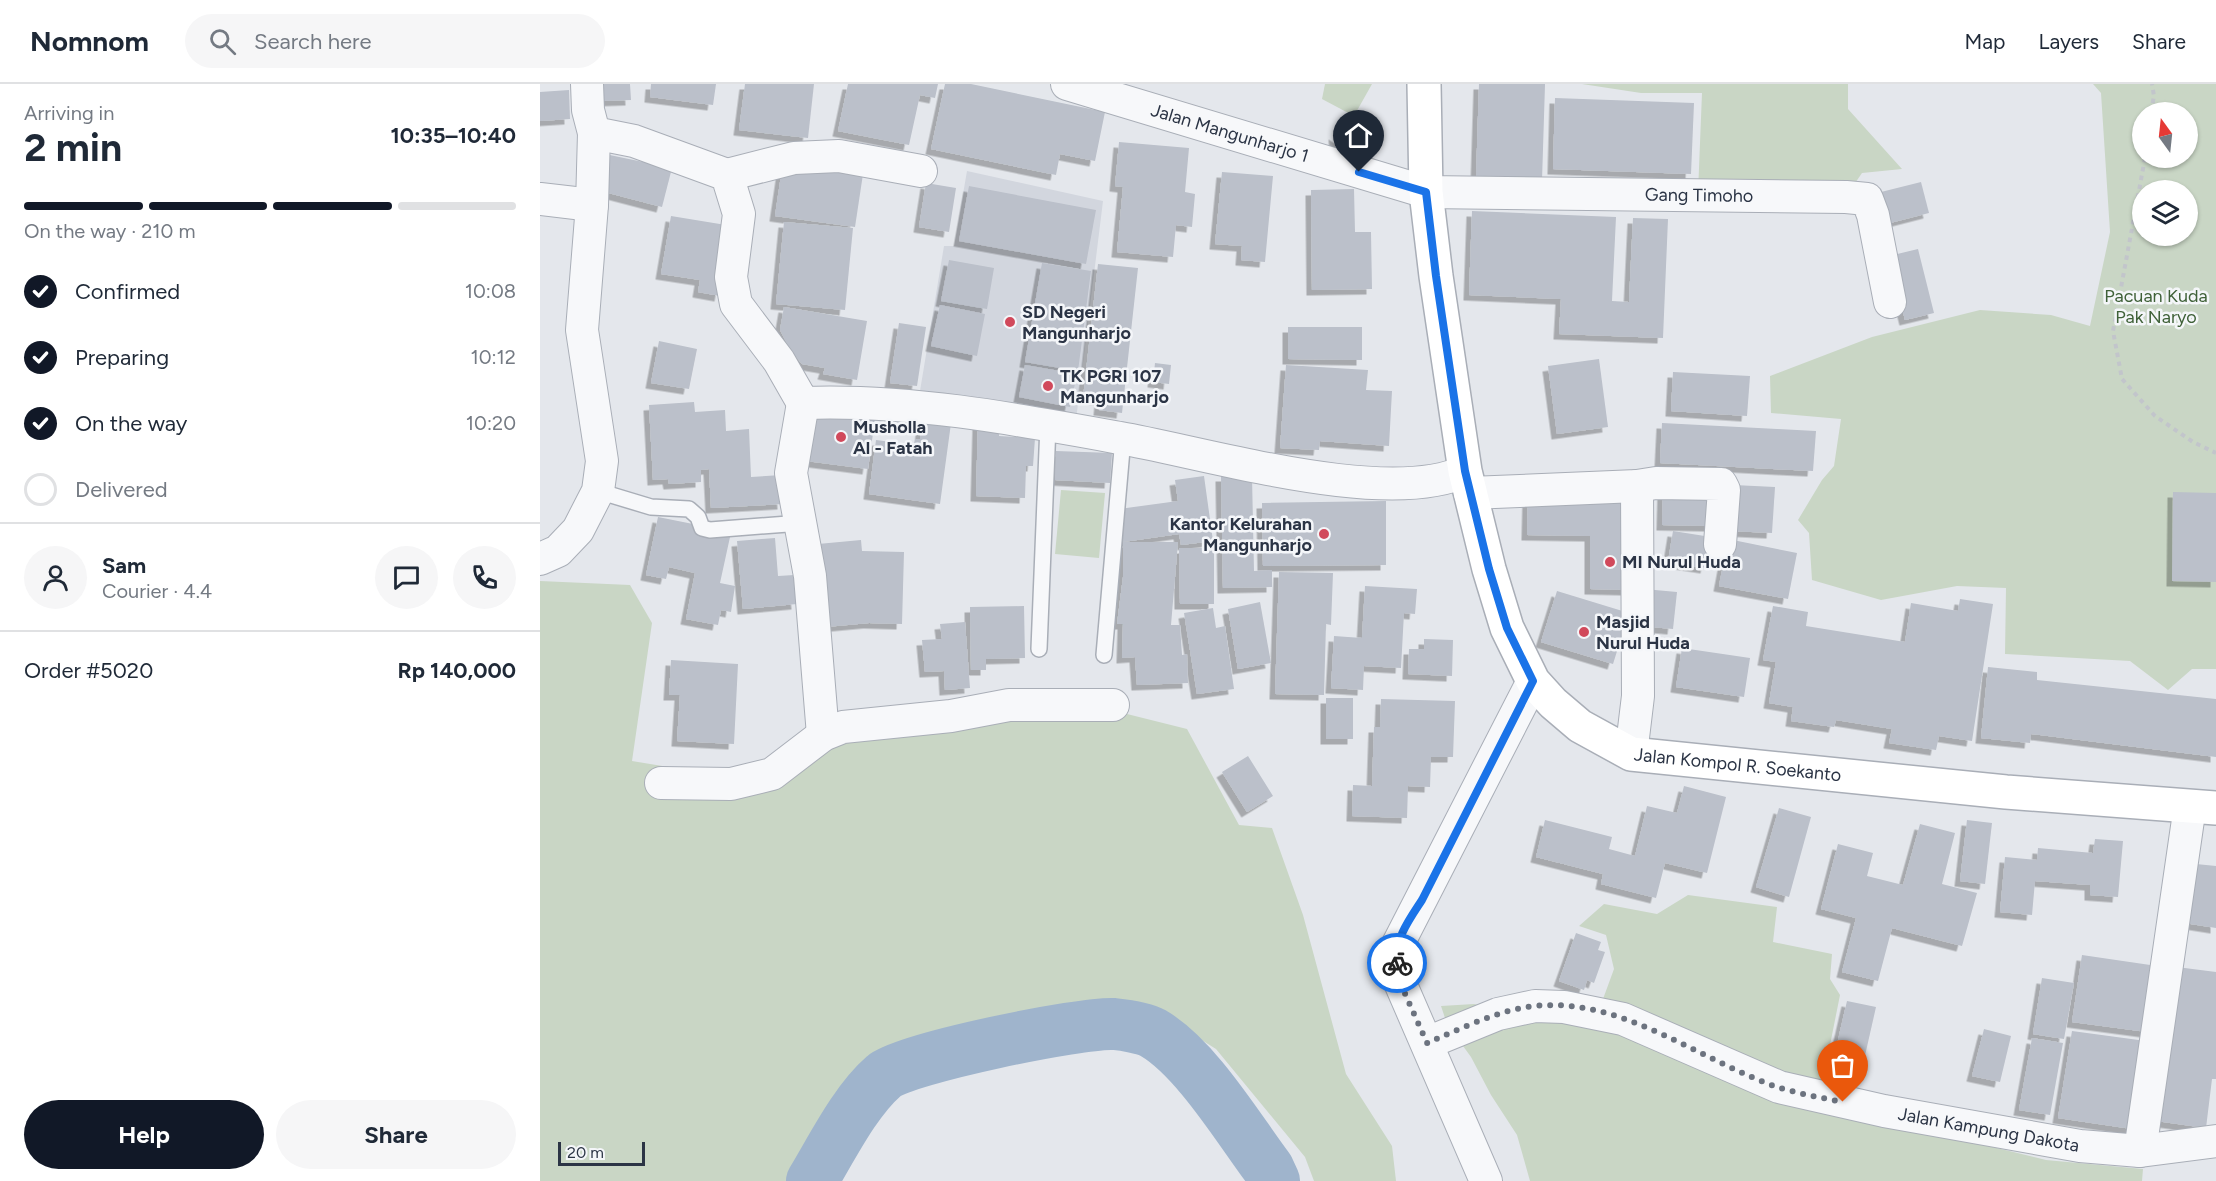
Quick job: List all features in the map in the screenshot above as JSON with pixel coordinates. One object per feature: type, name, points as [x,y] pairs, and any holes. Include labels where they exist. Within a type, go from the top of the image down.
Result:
[{"type":"main road","name":"Jalan Kompol R. Soekanto","points":[[1424,84],[1426,192],[1439,298],[1468,482],[1489,569],[1507,628],[1533,681],[1553,703],[1580,726],[1631,754],[2006,792],[2203,807]]},
{"type":"street","points":[[540,559],[558,551],[578,530],[598,491],[602,461],[582,330],[592,206],[594,133],[588,111],[587,84]]},
{"type":"street","name":"Jalan Mangunharjo 1","points":[[1067,84],[1107,90],[1426,192]]},
{"type":"street","points":[[594,133],[634,141],[727,175],[794,158],[839,156],[921,171]]},
{"type":"street","points":[[727,175],[739,214],[730,277],[736,304],[779,361],[803,403],[790,473],[810,576],[823,735]]},
{"type":"street","name":"Gang Timoho","points":[[1426,192],[1846,196],[1867,199],[1873,215],[1890,302]]},
{"type":"street","points":[[540,199],[592,206]]},
{"type":"street","points":[[803,403],[839,402],[940,409],[1123,438],[1303,475],[1399,484],[1455,476],[1468,482],[1637,486],[1656,483],[1721,484],[1724,490],[1720,544]]},
{"type":"street","points":[[1631,754],[1638,696],[1637,486]]},
{"type":"street","points":[[1486,1181],[1398,978],[1396,948],[1533,681]]},
{"type":"street","points":[[662,783],[731,784],[772,774],[823,735],[843,727],[951,716],[1009,705],[1113,705]]},
{"type":"street","points":[[2140,1151],[2203,807]]},
{"type":"street","name":"Jalan Kampung Dakota","points":[[1427,1043],[1507,1012],[1535,1006],[1583,1009],[1623,1019],[1779,1087],[1802,1094],[2080,1146],[2140,1151],[2216,1141]]},
{"type":"lane","points":[[1039,649],[1048,425]]},
{"type":"lane","points":[[1104,655],[1123,438]]},
{"type":"lane","points":[[598,491],[651,507],[689,509],[698,517],[702,528],[710,530],[801,523]]},
{"type":"path","points":[[2152,84],[2153,102]]},
{"type":"path","points":[[2143,168],[2113,331],[2121,380],[2154,416],[2193,442],[2216,453]]},
{"type":"shaded area","name":"SD Negeri Mangunharjo","points":[[967,171],[1103,201],[1076,420],[919,397],[944,246],[954,246]]},
{"type":"green space","points":[[1325,84],[1372,84],[1354,116],[1322,99]]},
{"type":"green space","points":[[1582,84],[1848,84],[1848,109],[1902,169],[1862,173],[1851,189],[1698,193],[1702,93],[1641,93]]},
{"type":"green space","name":"Pacuan Kuda Pak Naryo","points":[[2093,84],[2216,84],[2216,669],[2192,669],[2168,690],[2130,661],[2005,654],[2006,588],[1957,586],[1881,600],[1812,580],[1809,533],[1798,520],[1822,480],[1834,466],[1841,419],[1771,413],[1770,376],[1872,337],[1980,310],[2051,315],[2090,326],[2110,232],[2101,93]]},
{"type":"green space","points":[[1061,490],[1105,493],[1099,558],[1055,554]]},
{"type":"green space","points":[[540,581],[630,585],[652,623],[632,761],[771,784],[862,724],[1107,709],[1187,729],[1239,825],[1272,828],[1303,915],[1346,1074],[1392,1146],[1396,1181],[1314,1181],[1305,1157],[1216,1049],[1149,1007],[1010,1014],[900,1050],[842,1097],[798,1165],[798,1181],[540,1181]]},
{"type":"green space","points":[[1688,895],[1777,907],[1773,942],[1832,954],[1830,979],[1840,995],[1825,1070],[1823,1106],[2046,1160],[2143,1169],[2142,1181],[1530,1181],[1517,1135],[1491,1095],[1471,1057],[1447,1024],[1441,1006],[1474,1004],[1528,1017],[1603,999],[1614,969],[1606,935],[1579,926],[1604,904],[1657,914]]},
{"type":"building","points":[[601,84],[630,84],[631,100],[602,101]]},
{"type":"building","points":[[651,84],[716,84],[713,105],[650,97]]},
{"type":"building","points":[[745,84],[814,84],[808,138],[739,130]]},
{"type":"building","points":[[848,84],[938,84],[935,98],[920,95],[909,145],[838,131]]},
{"type":"building","points":[[945,84],[971,84],[1105,112],[1095,161],[1060,154],[1056,175],[931,149]]},
{"type":"building","points":[[1479,84],[1545,84],[1542,181],[1476,179]]},
{"type":"building","points":[[569,90],[570,119],[540,121],[540,92]]},
{"type":"building","points":[[1555,98],[1694,103],[1691,174],[1553,169]]},
{"type":"building","points":[[1334,134],[1363,153],[1336,156]]},
{"type":"building","points":[[1119,142],[1189,148],[1185,192],[1195,194],[1192,227],[1176,225],[1173,257],[1117,252],[1123,187],[1115,186]]},
{"type":"building","points":[[600,153],[672,168],[662,207],[597,190]]},
{"type":"building","points":[[783,162],[863,174],[855,227],[775,216]]},
{"type":"building","points":[[1222,172],[1273,176],[1265,262],[1241,260],[1242,246],[1215,244]]},
{"type":"building","points":[[1921,182],[1929,213],[1886,224],[1877,193]]},
{"type":"building","points":[[926,183],[956,188],[949,232],[919,227]]},
{"type":"building","points":[[969,186],[1096,210],[1086,264],[959,241]]},
{"type":"building","points":[[1354,189],[1355,232],[1371,232],[1372,289],[1312,290],[1311,190]]},
{"type":"building","points":[[1472,211],[1616,217],[1612,301],[1629,302],[1633,218],[1668,219],[1663,338],[1559,334],[1561,299],[1469,295]]},
{"type":"building","points":[[671,216],[732,226],[720,296],[698,292],[700,280],[661,274]]},
{"type":"building","points":[[784,222],[853,228],[845,310],[776,304]]},
{"type":"building","points":[[1918,249],[1934,313],[1905,320],[1889,256]]},
{"type":"building","points":[[949,260],[994,268],[987,309],[941,301]]},
{"type":"building","points":[[1042,263],[1091,271],[1078,371],[1025,362]]},
{"type":"building","points":[[1098,264],[1138,268],[1122,413],[1099,410],[1100,400],[1083,398]]},
{"type":"building","points":[[940,305],[985,314],[977,356],[931,346]]},
{"type":"building","points":[[784,307],[867,321],[857,380],[823,374],[825,368],[802,364],[791,351],[780,330]]},
{"type":"building","points":[[899,323],[926,327],[917,386],[890,383]]},
{"type":"building","points":[[1288,327],[1362,327],[1362,360],[1288,359]]},
{"type":"building","points":[[659,341],[697,349],[689,389],[651,383]]},
{"type":"building","points":[[1599,359],[1608,427],[1557,434],[1548,366]]},
{"type":"building","points":[[1155,363],[1171,365],[1169,384],[1153,382]]},
{"type":"building","name":"TK PGRI 107 Mangunharjo","points":[[1025,365],[1077,374],[1070,407],[1019,397]]},
{"type":"building","points":[[1286,365],[1368,370],[1366,390],[1392,391],[1389,446],[1320,441],[1319,450],[1280,448]]},
{"type":"building","points":[[1673,372],[1750,376],[1747,416],[1671,411]]},
{"type":"building","points":[[694,402],[695,412],[725,410],[726,431],[749,429],[751,477],[781,475],[783,504],[711,508],[709,469],[701,470],[701,482],[669,484],[668,479],[653,480],[649,405]]},
{"type":"building","name":"Musholla Al - Fatah","points":[[814,404],[876,412],[868,469],[806,461]]},
{"type":"building","points":[[923,412],[952,416],[940,504],[869,494],[876,440],[914,445],[915,439],[920,439]]},
{"type":"building","points":[[978,422],[1000,423],[999,436],[1035,438],[1033,466],[1026,466],[1025,498],[976,496]]},
{"type":"building","points":[[1662,423],[1816,431],[1813,471],[1660,463]]},
{"type":"building","points":[[1056,451],[1112,453],[1110,483],[1055,480]]},
{"type":"building","points":[[1204,476],[1213,541],[1181,545],[1179,534],[1123,542],[1119,509],[1178,501],[1175,480]]},
{"type":"building","points":[[1221,476],[1252,476],[1254,571],[1272,570],[1272,587],[1223,588]]},
{"type":"building","points":[[1734,485],[1775,487],[1772,533],[1731,531]]},
{"type":"building","points":[[1663,488],[1711,489],[1711,526],[1662,525]]},
{"type":"building","points":[[2173,492],[2216,493],[2216,582],[2172,581]]},
{"type":"building","name":"MI Nurul Huda","points":[[1528,493],[1633,494],[1630,590],[1590,589],[1590,536],[1527,535]]},
{"type":"building","name":"Kantor Kelurahan Mangunharjo","points":[[1386,501],[1386,565],[1263,566],[1262,503]]},
{"type":"building","points":[[658,517],[698,525],[698,530],[730,537],[720,583],[735,586],[731,612],[721,610],[718,625],[686,619],[695,573],[669,567],[666,579],[646,575]]},
{"type":"building","points":[[1673,531],[1711,537],[1706,568],[1668,562]]},
{"type":"building","points":[[775,538],[778,576],[794,575],[797,604],[743,609],[737,541]]},
{"type":"building","points":[[1728,539],[1797,553],[1788,599],[1719,586]]},
{"type":"building","points":[[861,540],[862,551],[904,552],[902,624],[869,623],[826,627],[818,544]]},
{"type":"building","points":[[1123,542],[1178,542],[1171,625],[1180,625],[1182,655],[1187,654],[1188,683],[1137,685],[1135,657],[1122,658],[1123,624],[1117,624],[1123,577]]},
{"type":"building","points":[[1179,548],[1214,548],[1214,604],[1180,604]]},
{"type":"building","points":[[1279,572],[1333,573],[1331,625],[1326,624],[1324,695],[1275,694]]},
{"type":"building","points":[[1365,586],[1417,589],[1415,614],[1404,613],[1401,668],[1364,666],[1363,690],[1331,688],[1334,636],[1362,638]]},
{"type":"building","points":[[1644,589],[1677,592],[1673,629],[1640,626]]},
{"type":"building","name":"Masjid Nurul Huda","points":[[1557,591],[1629,613],[1613,664],[1541,642]]},
{"type":"building","points":[[1960,599],[1993,604],[1972,741],[1939,736],[1936,750],[1889,743],[1892,729],[1836,720],[1834,727],[1791,721],[1793,707],[1769,703],[1776,662],[1763,660],[1773,606],[1808,612],[1806,626],[1905,642],[1911,603],[1958,611]]},
{"type":"building","points":[[1260,602],[1271,663],[1238,669],[1228,609]]},
{"type":"building","points":[[1024,606],[1025,658],[986,659],[986,670],[971,670],[970,607]]},
{"type":"building","points":[[1213,608],[1216,628],[1225,626],[1234,689],[1197,694],[1184,613]]},
{"type":"building","points":[[965,622],[970,688],[945,690],[944,671],[925,672],[922,640],[942,639],[940,624]]},
{"type":"building","points":[[1424,639],[1453,640],[1452,676],[1408,674],[1409,649],[1424,649]]},
{"type":"building","points":[[1682,648],[1750,658],[1744,697],[1676,687]]},
{"type":"building","points":[[671,660],[738,664],[734,744],[677,741],[680,695],[669,695]]},
{"type":"building","points":[[1988,667],[2037,672],[2037,680],[2216,699],[2216,757],[2031,734],[2030,743],[1981,738]]},
{"type":"building","points":[[1326,698],[1353,698],[1353,739],[1326,739]]},
{"type":"building","points":[[1381,699],[1455,701],[1453,757],[1431,757],[1430,787],[1408,786],[1407,818],[1352,816],[1353,785],[1372,786],[1374,727],[1380,727]]},
{"type":"building","points":[[1248,756],[1273,796],[1247,812],[1222,772]]},
{"type":"building","points":[[1684,786],[1726,797],[1707,873],[1665,863],[1656,898],[1601,884],[1603,874],[1536,857],[1545,820],[1612,837],[1609,849],[1635,856],[1647,806],[1677,813]]},
{"type":"building","points":[[1779,808],[1811,817],[1789,897],[1756,887]]},
{"type":"building","points":[[1967,820],[1992,823],[1985,884],[1960,881]]},
{"type":"building","points":[[1920,824],[1955,833],[1942,884],[1977,893],[1962,946],[1892,928],[1878,981],[1842,972],[1856,918],[1821,909],[1838,844],[1873,853],[1867,876],[1903,885]]},
{"type":"building","points":[[2095,839],[2123,841],[2118,897],[2090,895],[2090,885],[2035,881],[2032,915],[2000,912],[2005,857],[2037,860],[2038,848],[2093,853]]},
{"type":"building","points":[[2186,863],[2216,866],[2216,928],[2178,922]]},
{"type":"building","points":[[1576,933],[1601,942],[1598,950],[1605,952],[1594,983],[1587,980],[1584,990],[1559,981]]},
{"type":"building","points":[[2082,955],[2157,966],[2147,1032],[2072,1022]]},
{"type":"building","points":[[2169,966],[2216,972],[2216,1079],[2212,1079],[2206,1128],[2149,1120]]},
{"type":"building","points":[[2042,978],[2074,983],[2064,1039],[2033,1034]]},
{"type":"building","points":[[1847,1001],[1876,1007],[1864,1060],[1835,1053]]},
{"type":"building","points":[[1984,1029],[2011,1036],[2000,1082],[1972,1076]]},
{"type":"building","points":[[2072,1031],[2146,1041],[2132,1129],[2058,1118]]},
{"type":"building","points":[[2032,1038],[2063,1043],[2050,1115],[2019,1110]]},
{"type":"waterway","points":[[812,1181],[863,1098],[884,1076],[925,1060],[958,1051],[1033,1035],[1114,1024],[1153,1033],[1185,1059],[1230,1114],[1268,1168],[1274,1181]]},
{"type":"way so far","points":[[1397,963],[1398,978],[1427,1043],[1498,1014],[1535,1006],[1564,1006],[1623,1019],[1779,1087],[1843,1102]]},
{"type":"place","name":"SD Negeri Mangunharjo","points":[[1010,322]]},
{"type":"place","name":"TK PGRI 107 Mangunharjo","points":[[1048,386]]},
{"type":"place","name":"Musholla Al - Fatah","points":[[841,437]]},
{"type":"place","name":"Kantor Kelurahan Mangunharjo","points":[[1324,534]]},
{"type":"place","name":"MI Nurul Huda","points":[[1610,562]]},
{"type":"place","name":"Masjid Nurul Huda","points":[[1584,632]]},
{"type":"route","points":[[1359,172],[1426,192],[1465,471],[1489,569],[1507,628],[1533,681],[1422,900],[1405,926],[1396,948],[1397,963]]}]
